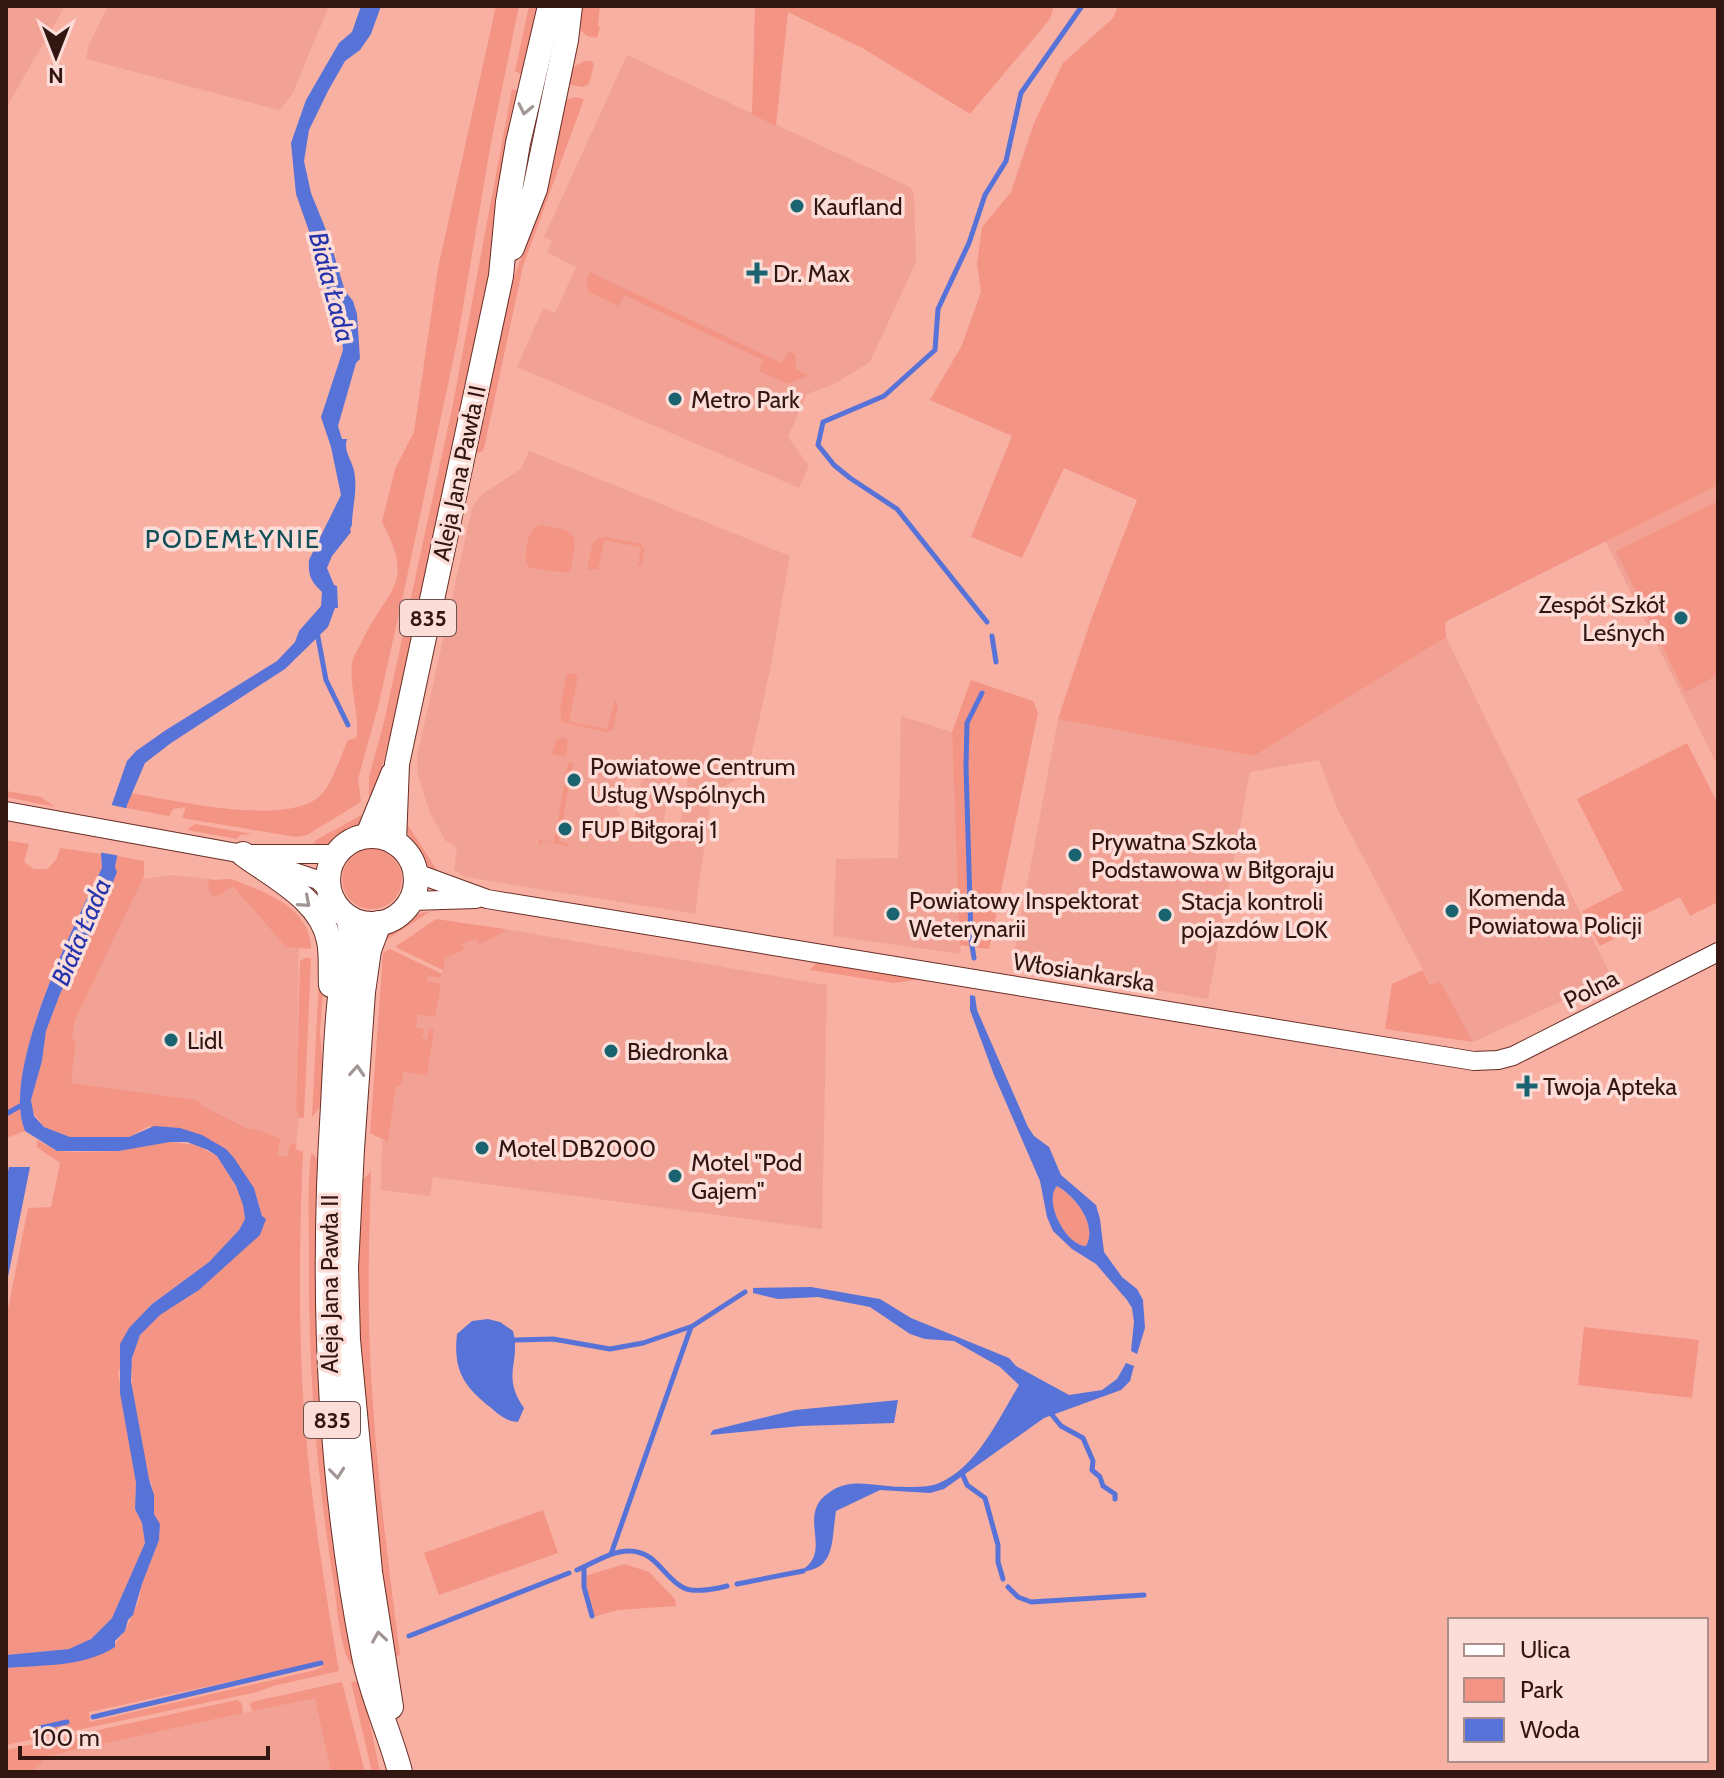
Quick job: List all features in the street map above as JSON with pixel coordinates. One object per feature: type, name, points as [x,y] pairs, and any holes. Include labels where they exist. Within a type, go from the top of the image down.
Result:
[{"type":"main road","name":"Aleja Jana Pawła II","points":[[394,842],[397,764],[501,276],[508,202],[518,143],[550,6]]},
{"type":"main road","name":"Aleja Jana Pawła II","points":[[501,276],[535,189],[563,56],[570,6]]},
{"type":"main road","name":"Aleja Jana Pawła II","points":[[368,835],[397,764]]},
{"type":"main road","points":[[368,835],[394,842],[408,855],[416,873],[411,901],[400,914],[379,923],[363,923],[348,917],[334,903],[329,890],[328,872],[335,854],[346,843],[368,835]]},
{"type":"main road","points":[[243,854],[306,901],[321,918],[329,941],[331,986],[338,1013]]},
{"type":"main road","name":"Aleja Jana Pawła II","points":[[348,917],[351,931],[338,1013],[328,1191],[326,1299],[331,1409],[345,1540],[364,1657],[381,1721],[392,1742],[400,1772]]},
{"type":"main road","name":"Aleja Jana Pawła II","points":[[379,923],[369,950],[363,992],[346,1268],[351,1382],[370,1572],[392,1715],[392,1742]]},
{"type":"street","points":[[6,811],[243,854],[318,880],[329,890]]},
{"type":"street","points":[[243,854],[335,854]]},
{"type":"street","name":"Włosiankarska","points":[[416,873],[487,899]]},
{"type":"street","name":"Włosiankarska","points":[[411,901],[487,899],[1483,1062]]},
{"type":"street","name":"Polna","points":[[1483,1062],[1513,1056],[1718,952]]},
{"type":"shaded area","points":[[6,6],[65,6],[6,108]]},
{"type":"shaded area","points":[[108,6],[329,6],[292,95],[279,110],[86,59],[88,47]]},
{"type":"shaded area","points":[[627,55],[910,187],[914,193],[916,262],[870,362],[834,384],[807,394],[788,437],[809,466],[799,488],[517,367],[543,308],[555,313],[576,267],[547,252],[552,241],[544,237]]},
{"type":"shaded area","points":[[529,451],[790,556],[747,775],[726,785],[716,794],[710,806],[695,914],[465,877],[454,870],[457,848],[445,840],[430,813],[418,776],[417,757],[472,508],[481,495],[521,469]],"holes":[[[673,770],[689,773],[678,833],[662,829]],[[627,774],[642,776],[633,825],[617,821],[620,812],[617,807],[621,807]]]},
{"type":"shaded area","name":"Zespół Szkół Leśnych","points":[[1718,485],[1718,767],[1605,541]]},
{"type":"shaded area","points":[[1446,637],[1612,978],[1473,1042],[1440,982],[1431,985],[1338,810],[1319,760],[1250,772],[1208,999],[1012,965],[1058,719],[1254,756]]},
{"type":"shaded area","points":[[901,716],[952,732],[961,954],[833,936],[836,859],[898,858]]},
{"type":"shaded area","points":[[174,875],[209,879],[208,887],[220,895],[233,885],[286,947],[299,948],[296,1108],[299,1118],[296,1145],[291,1143],[287,1157],[277,1153],[280,1144],[196,1100],[71,1083],[75,1020],[142,879]]},
{"type":"shaded area","points":[[505,929],[827,985],[822,1229],[433,1177],[430,1196],[381,1190],[382,1141],[388,1141],[396,1086],[403,1072],[426,1074],[427,1040],[422,1039],[423,1029],[416,1028],[418,1014],[441,984],[427,981],[428,976],[441,978],[445,958],[464,950],[462,944],[477,939],[479,943],[505,932]]},
{"type":"shaded area","points":[[316,1697],[331,1772],[31,1772],[48,1756]]},
{"type":"green space","points":[[496,6],[519,6],[492,137],[457,342],[378,707],[358,779],[361,802],[307,835],[296,837],[182,818],[186,807],[173,809],[169,816],[126,808],[131,793],[256,811],[304,805],[325,791],[348,740],[356,738],[352,664],[389,596],[397,574],[397,560],[382,522],[395,469],[414,432],[438,268]]},
{"type":"green space","points":[[529,6],[540,6],[524,76],[515,71]]},
{"type":"green space","points":[[578,6],[600,6],[597,38],[587,36],[578,28]]},
{"type":"green space","points":[[755,6],[1054,6],[1050,19],[970,114],[864,49],[788,12],[776,126],[752,114]]},
{"type":"green space","points":[[1118,6],[1718,6],[1718,485],[1445,622],[1446,637],[1254,756],[1058,719],[1092,617],[1137,500],[1064,468],[1022,558],[971,537],[1012,436],[930,400],[962,345],[981,292],[977,264],[982,227],[1011,192],[1034,123],[1063,63],[1113,18]]},
{"type":"green space","points":[[584,61],[592,61],[594,65],[589,84],[582,87],[568,84],[573,67]]},
{"type":"green space","points":[[512,89],[521,91],[490,273],[396,714],[374,797],[369,796],[369,777],[384,722],[453,404]]},
{"type":"green space","points":[[575,97],[584,99],[523,266],[485,444],[483,451],[478,453],[475,450],[510,287],[542,204],[565,100]]},
{"type":"green space","points":[[590,272],[782,363],[788,352],[795,354],[796,369],[808,376],[787,384],[759,371],[763,360],[624,295],[619,306],[589,292],[586,282]]},
{"type":"green space","name":"Zespół Szkół Leśnych","points":[[1718,501],[1718,675],[1685,692],[1616,551]]},
{"type":"green space","points":[[541,525],[563,529],[573,536],[575,548],[568,573],[530,568],[526,563],[530,535]]},
{"type":"green space","points":[[607,537],[641,544],[644,550],[642,566],[638,566],[641,547],[604,540],[598,570],[587,569],[593,542]]},
{"type":"green space","points":[[567,673],[578,675],[569,722],[607,729],[615,700],[618,705],[613,730],[606,732],[562,722],[560,711]]},
{"type":"green space","points":[[971,680],[1033,701],[1038,713],[989,949],[960,945],[952,732]]},
{"type":"green space","points":[[564,737],[568,741],[566,757],[552,754],[556,740]]},
{"type":"green space","points":[[1687,743],[1718,804],[1718,902],[1690,916],[1680,897],[1638,918],[1641,925],[1600,946],[1582,911],[1623,890],[1577,799]]},
{"type":"green space","points":[[568,763],[573,763],[559,841],[568,843],[568,846],[543,841],[541,845],[538,844],[540,840],[554,842]]},
{"type":"green space","points":[[6,791],[41,797],[55,807],[6,797]]},
{"type":"green space","points":[[367,812],[358,825],[343,836],[311,848],[316,840]]},
{"type":"green space","points":[[404,819],[438,872],[426,864],[416,850]]},
{"type":"green space","points":[[195,824],[252,834],[240,835],[237,839],[187,830]]},
{"type":"green space","points":[[6,840],[29,844],[24,862],[34,869],[48,869],[60,848],[101,854],[102,868],[59,961],[31,1037],[20,1105],[25,1131],[6,1138]]},
{"type":"green space","points":[[372,849],[394,857],[402,879],[394,901],[372,909],[350,901],[342,879],[350,857]]},
{"type":"green space","points":[[117,856],[144,861],[144,876],[75,1020],[71,1083],[197,1100],[251,1130],[253,1128],[281,1139],[277,1154],[287,1157],[291,1143],[303,1152],[300,1288],[305,1425],[319,1548],[339,1671],[257,1692],[6,1745],[6,1668],[75,1661],[110,1650],[125,1631],[138,1603],[159,1540],[160,1524],[154,1514],[152,1484],[132,1385],[135,1348],[141,1334],[160,1314],[200,1289],[260,1235],[262,1216],[254,1188],[226,1149],[149,1126],[129,1137],[70,1137],[44,1127],[32,1111],[31,1100],[42,1061],[46,1031],[117,872]],"holes":[[[321,1662],[322,1667],[316,1670],[90,1722],[89,1712]]]},
{"type":"green space","points":[[209,879],[232,880],[280,900],[299,916],[310,937],[311,949],[286,947],[233,886],[220,895],[212,896]]},
{"type":"green space","points":[[431,911],[380,944],[402,922]]},
{"type":"green space","points":[[436,919],[505,929],[505,932],[479,944],[476,939],[462,944],[464,950],[445,958],[443,970],[395,947]]},
{"type":"green space","points":[[390,949],[442,974],[441,978],[428,976],[427,981],[441,984],[435,1017],[418,1014],[416,1027],[424,1029],[422,1038],[427,1040],[429,1029],[434,1030],[427,1075],[403,1072],[401,1086],[396,1086],[388,1142],[370,1133],[383,953]]},
{"type":"green space","points":[[311,958],[304,1118],[299,1118],[296,1108],[300,961]]},
{"type":"green space","points":[[320,959],[323,993],[320,1031],[325,1101],[312,1117]]},
{"type":"green space","points":[[817,962],[920,979],[894,983],[810,970]]},
{"type":"green space","points":[[1423,970],[1430,985],[1440,981],[1473,1042],[1385,1029],[1392,984]]},
{"type":"green space","points":[[37,1140],[57,1151],[77,1152],[119,1151],[170,1142],[196,1145],[217,1156],[242,1199],[245,1219],[239,1230],[209,1262],[151,1304],[142,1315],[118,1373],[136,1483],[135,1509],[142,1523],[145,1543],[112,1618],[91,1639],[69,1649],[6,1655],[6,1319],[28,1208],[51,1207],[60,1163],[37,1147]]},
{"type":"green space","points":[[311,1153],[317,1158],[321,1169],[357,1665],[354,1667],[346,1654],[338,1621],[315,1425],[309,1299]]},
{"type":"green space","points":[[371,1171],[371,1374],[379,1480],[400,1655],[391,1658],[360,1374],[357,1259],[360,1183]]},
{"type":"green space","points":[[1057,1186],[1083,1212],[1089,1229],[1086,1246],[1071,1239],[1059,1222],[1053,1202]]},
{"type":"green space","points":[[1584,1327],[1699,1340],[1692,1398],[1578,1385]]},
{"type":"green space","points":[[543,1510],[558,1553],[439,1595],[424,1553]]},
{"type":"green space","points":[[625,1564],[649,1572],[675,1599],[676,1606],[618,1610],[593,1617],[585,1576]]},
{"type":"green space","points":[[361,1681],[380,1772],[372,1772],[351,1682]]},
{"type":"green space","points":[[342,1682],[365,1772],[331,1772],[315,1698],[253,1711],[250,1705],[252,1702]]},
{"type":"green space","points":[[237,1700],[242,1704],[243,1713],[48,1756],[31,1772],[6,1772],[6,1750]]},
{"type":"water","name":"Biała Łada","points":[[361,6],[381,6],[371,34],[360,50],[345,61],[328,91],[309,130],[304,161],[311,193],[345,291],[353,301],[357,314],[360,359],[356,363],[338,426],[342,439],[347,439],[347,451],[355,478],[352,525],[351,532],[332,556],[327,568],[337,586],[338,608],[335,608],[328,627],[285,669],[145,763],[127,805],[115,867],[117,872],[46,1031],[42,1061],[31,1100],[34,1116],[44,1127],[70,1137],[129,1137],[154,1126],[180,1128],[202,1135],[226,1149],[234,1158],[254,1188],[262,1216],[266,1219],[260,1235],[199,1290],[160,1315],[140,1335],[132,1358],[131,1381],[154,1495],[154,1514],[160,1524],[159,1540],[125,1631],[115,1641],[115,1647],[103,1654],[62,1664],[6,1668],[6,1655],[69,1649],[91,1639],[112,1618],[145,1543],[142,1523],[135,1509],[136,1483],[120,1393],[120,1344],[129,1328],[152,1304],[209,1262],[239,1230],[245,1219],[236,1186],[217,1156],[208,1150],[187,1142],[170,1142],[119,1151],[57,1151],[25,1131],[20,1105],[23,1073],[44,999],[102,868],[101,854],[112,804],[127,761],[166,730],[277,661],[321,606],[322,592],[311,578],[309,560],[341,495],[321,417],[343,350],[342,333],[336,306],[322,280],[317,254],[296,194],[291,143],[306,100],[339,43],[352,32]]},
{"type":"water","points":[[970,995],[975,996],[977,1010],[1028,1127],[1049,1147],[1061,1175],[1096,1205],[1104,1252],[1143,1300],[1145,1328],[1137,1354],[1131,1351],[1134,1322],[1127,1300],[1096,1264],[1072,1249],[1053,1231],[1040,1181],[994,1075],[970,1010]],"holes":[[[1057,1186],[1087,1220],[1089,1238],[1086,1246],[1071,1239],[1059,1222],[1053,1193]]]},
{"type":"water","points":[[9,1167],[30,1167],[6,1287],[6,1179]]},
{"type":"water","points":[[811,1287],[880,1299],[911,1318],[1009,1358],[1016,1366],[1069,1395],[1102,1390],[1117,1379],[1126,1363],[1134,1366],[1130,1381],[1121,1390],[1044,1418],[944,1489],[930,1493],[880,1490],[836,1511],[832,1543],[826,1560],[811,1570],[798,1572],[809,1564],[814,1555],[815,1513],[818,1503],[827,1494],[851,1484],[901,1487],[939,1483],[953,1475],[976,1453],[1019,1385],[1000,1367],[954,1341],[925,1339],[910,1334],[870,1307],[818,1297],[778,1299],[753,1293],[753,1288]]},
{"type":"water","points":[[488,1319],[500,1322],[513,1331],[514,1387],[524,1408],[518,1422],[503,1417],[473,1392],[459,1367],[457,1334],[472,1321]]},
{"type":"water","points":[[898,1400],[894,1423],[801,1426],[710,1435],[713,1430],[795,1410]]},
{"type":"pier","points":[[107,804],[130,809],[121,856],[98,852]]},
{"type":"waterway","points":[[987,622],[897,509],[850,478],[834,465],[818,445],[823,422],[884,396],[935,350],[938,309],[969,243],[985,195],[1006,161],[1021,93],[1082,6]]},
{"type":"waterway","points":[[317,632],[326,680],[348,725]]},
{"type":"waterway","points":[[992,636],[996,662]]},
{"type":"waterway","points":[[974,958],[971,939],[967,723],[982,693]]},
{"type":"waterway","points":[[6,1114],[22,1105]]},
{"type":"waterway","points":[[611,1554],[691,1327],[745,1292]]},
{"type":"waterway","points":[[515,1340],[553,1339],[610,1349],[643,1343],[690,1327]]},
{"type":"waterway","points":[[1049,1411],[1061,1426],[1083,1438],[1093,1461],[1092,1470],[1100,1477],[1103,1486],[1115,1494],[1115,1499]]},
{"type":"waterway","points":[[962,1473],[967,1485],[985,1498],[998,1545],[998,1562],[1003,1579]]},
{"type":"waterway","points":[[577,1570],[609,1555],[639,1552],[653,1560],[684,1588],[699,1590],[727,1586]]},
{"type":"waterway","points":[[584,1567],[584,1587],[592,1616]]},
{"type":"waterway","points":[[737,1584],[803,1571]]},
{"type":"waterway","points":[[409,1636],[569,1573]]},
{"type":"waterway","points":[[1008,1587],[1018,1597],[1031,1602],[1144,1595]]},
{"type":"waterway","points":[[93,1717],[321,1663]]},
{"type":"waterway","points":[[40,1728],[67,1722]]},
{"type":"place","name":"Kaufland","points":[[797,206]]},
{"type":"place","name":"Dr. Max","points":[[757,273]]},
{"type":"place","name":"Metro Park","points":[[675,399]]},
{"type":"place","name":"Zespół Szkół Leśnych","points":[[1681,618]]},
{"type":"place","name":"Powiatowe Centrum Usług Wspólnych","points":[[574,780]]},
{"type":"place","name":"FUP Biłgoraj 1","points":[[565,829]]},
{"type":"place","name":"Prywatna Szkoła Podstawowa w Biłgoraju","points":[[1075,855]]},
{"type":"place","name":"Komenda Powiatowa Policji","points":[[1452,911]]},
{"type":"place","name":"Powiatowy Inspektorat Weterynarii","points":[[893,914]]},
{"type":"place","name":"Stacja kontroli pojazdów LOK","points":[[1165,915]]},
{"type":"place","name":"Lidl","points":[[171,1040]]},
{"type":"place","name":"Biedronka","points":[[611,1051]]},
{"type":"place","name":"Twoja Apteka","points":[[1527,1086]]},
{"type":"place","name":"Motel DB2000","points":[[482,1148]]},
{"type":"place","name":"Motel \"Pod Gajem\"","points":[[675,1176]]},
{"type":"district","name":"PODEMŁYNIE","points":[[233,539]]}]
